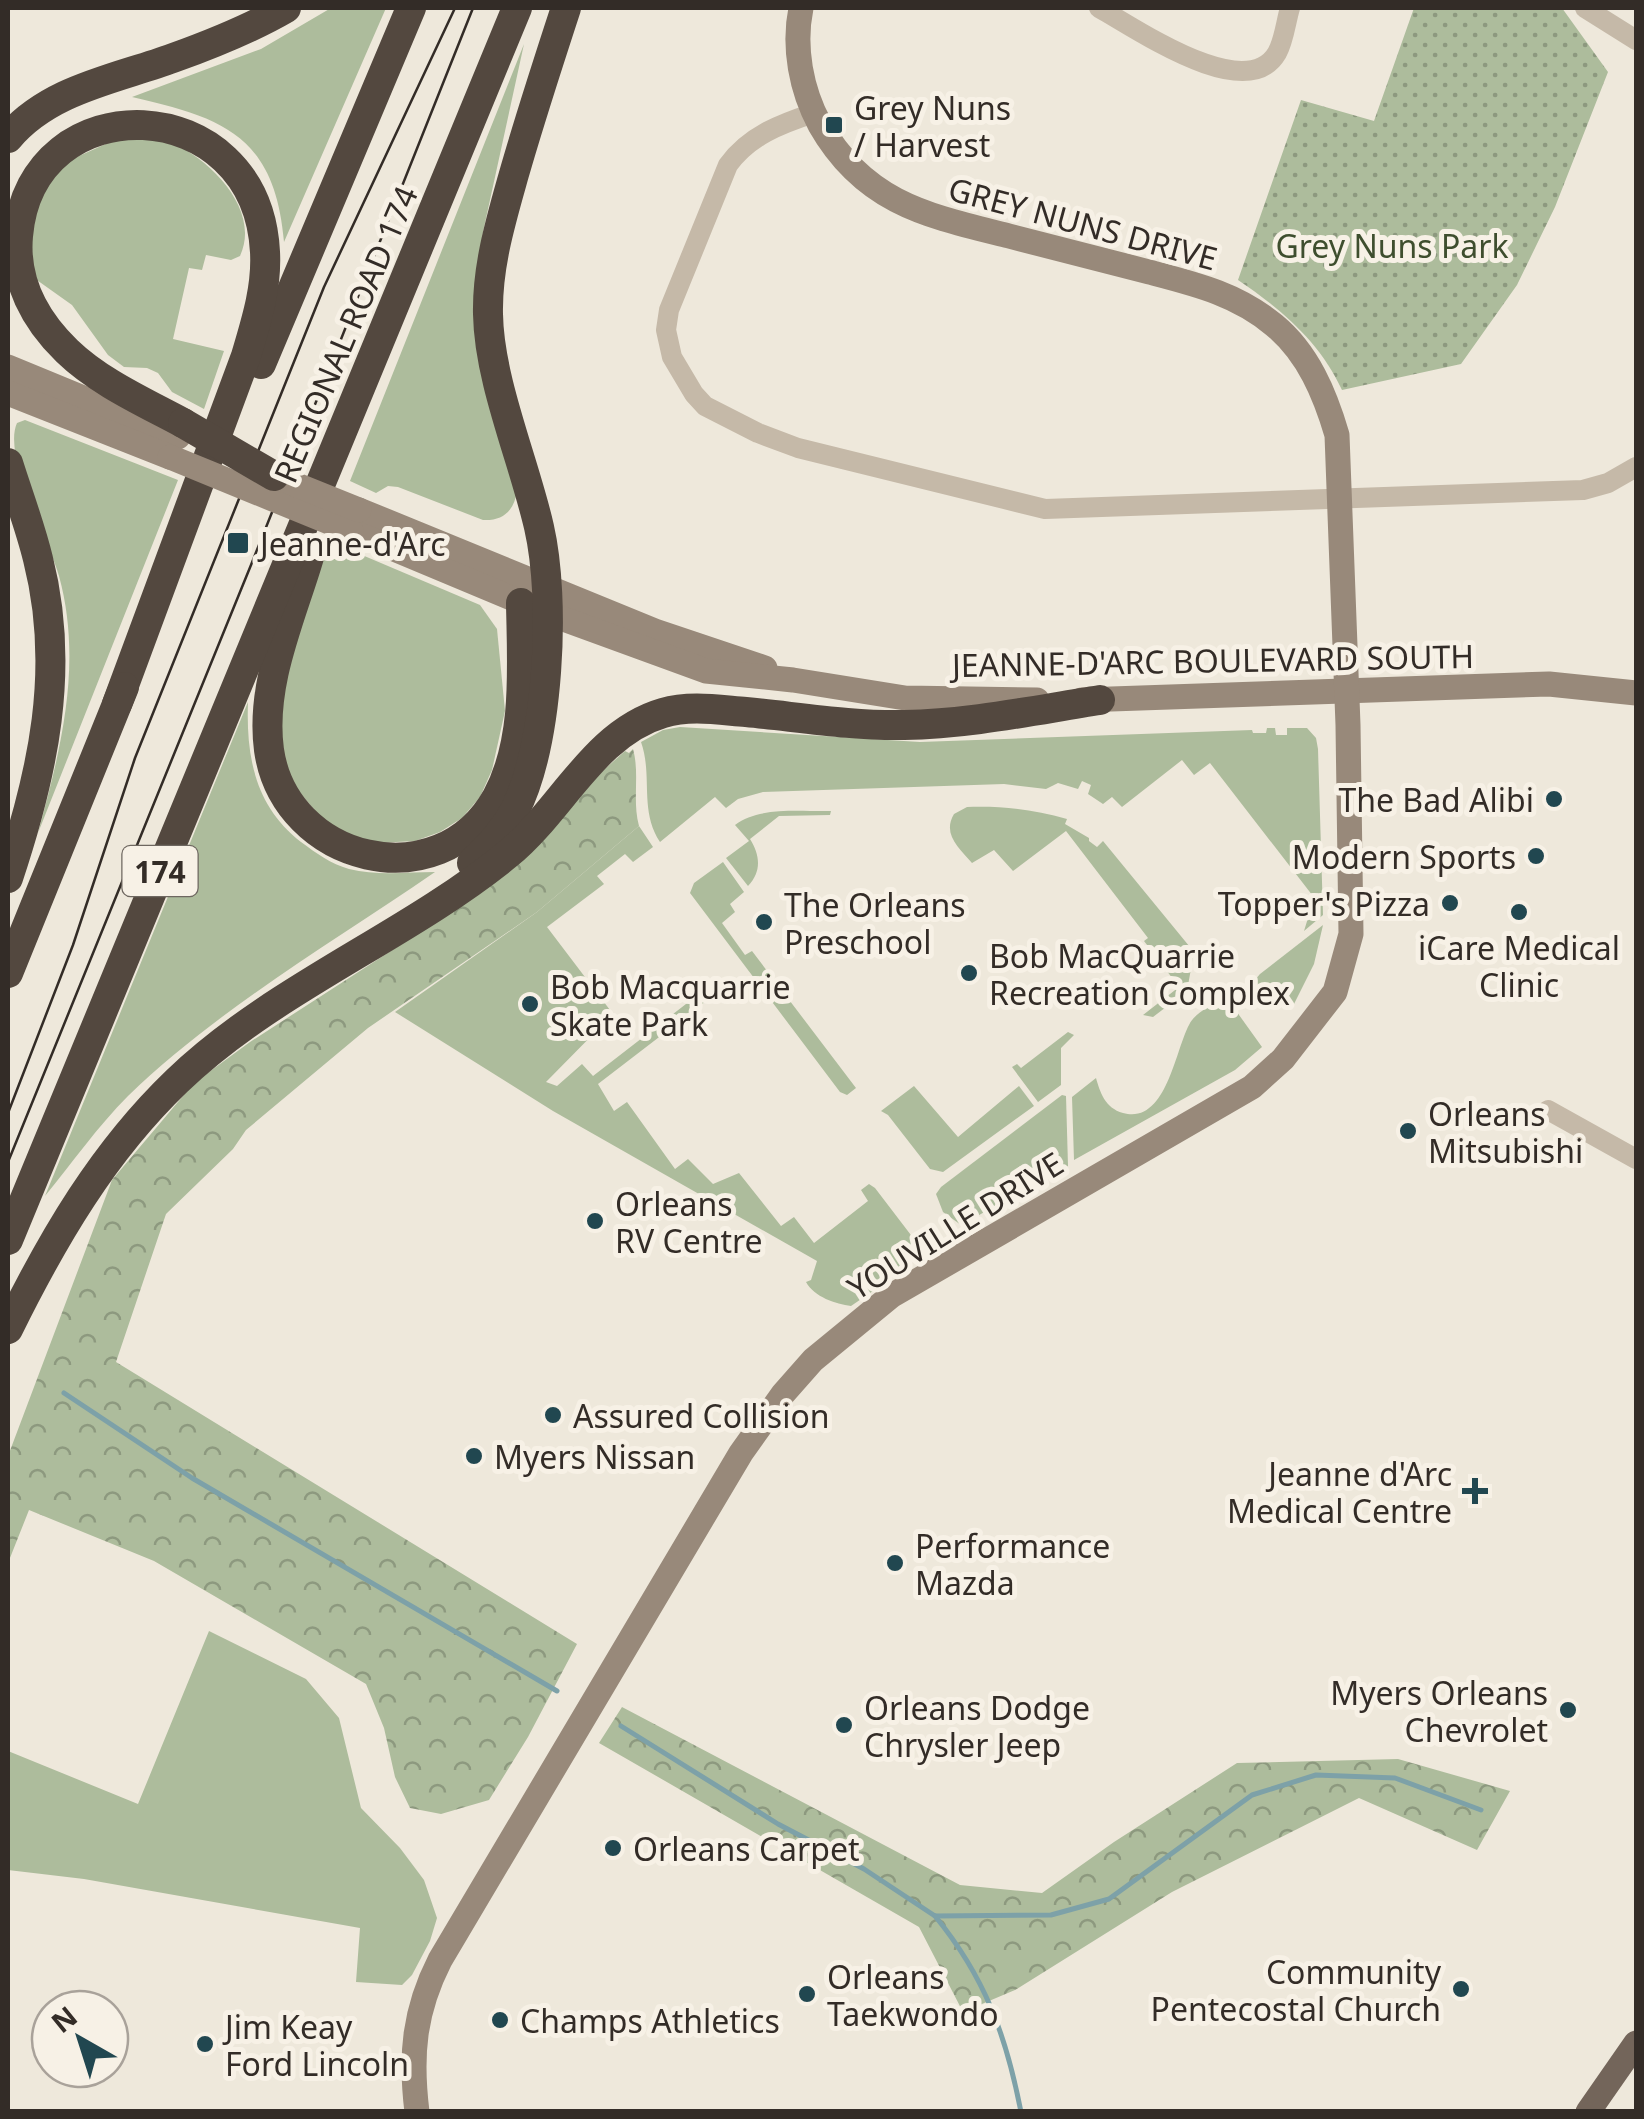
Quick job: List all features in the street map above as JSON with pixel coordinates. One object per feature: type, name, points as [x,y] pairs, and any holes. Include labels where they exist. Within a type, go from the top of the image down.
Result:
[{"type":"highway","points":[[8,138],[38,110],[68,94],[232,36],[286,8]]},
{"type":"highway","name":"REGIONAL ROAD 174","points":[[8,973],[117,704],[411,8]]},
{"type":"highway","name":"REGIONAL ROAD 174","points":[[8,1240],[516,8]]},
{"type":"highway","points":[[421,914],[492,844],[514,811],[533,762],[542,704],[540,529],[490,349],[488,313],[495,242],[566,8]]},
{"type":"highway","points":[[117,704],[246,356],[258,315],[265,251],[259,216],[248,187],[217,150],[199,138],[146,124],[116,126],[88,134],[66,148],[31,187],[18,226],[20,279],[47,330],[69,353],[177,439],[270,486]]},
{"type":"highway","points":[[436,207],[324,507],[270,689],[269,752],[277,782],[296,810],[336,846],[382,859],[430,851],[455,840],[478,822],[502,786],[518,737],[538,601]]},
{"type":"highway","points":[[8,463],[39,562],[51,678],[40,772],[8,878]]},
{"type":"highway","points":[[8,1329],[78,1200],[110,1154],[180,1079],[275,1008],[491,867],[529,836],[590,764],[640,722],[668,711],[706,709],[903,725],[985,718],[1100,700]]},
{"type":"main road","points":[[1588,2112],[1636,2043]]},
{"type":"street","name":"GREY NUNS DRIVE","points":[[800,8],[800,63],[814,113],[828,139],[870,185],[926,215],[1208,287],[1260,314],[1304,358],[1324,394],[1337,435],[1346,689]]},
{"type":"street","points":[[1100,8],[1184,57],[1238,72],[1262,67],[1277,54],[1290,8]]},
{"type":"street","points":[[1586,8],[1636,40]]},
{"type":"street","points":[[814,113],[760,134],[740,149],[728,165],[668,310],[666,330],[672,357],[694,394],[705,406],[745,427],[798,448],[1045,509],[1583,490],[1608,483],[1636,467]]},
{"type":"street","points":[[8,367],[177,439]]},
{"type":"street","points":[[8,393],[177,439]]},
{"type":"street","name":"JEANNE-D'ARC BOULEVARD SOUTH","points":[[270,486],[538,601],[655,632],[793,680],[905,698],[1100,700],[1549,684],[1636,693]]},
{"type":"street","name":"YOUVILLE DRIVE","points":[[417,2112],[413,2078],[415,2035],[423,1994],[440,1960],[741,1453],[783,1394],[812,1360],[891,1296],[1252,1087],[1283,1059],[1335,992],[1350,934],[1346,689]]},
{"type":"street","points":[[1548,1110],[1636,1159]]},
{"type":"green space","points":[[331,8],[386,8],[284,242],[270,178],[240,138],[194,114],[132,97],[261,49]]},
{"type":"green space","name":"Grey Nuns Park","points":[[1414,8],[1562,8],[1608,72],[1555,207],[1517,285],[1461,364],[1342,390],[1323,357],[1298,328],[1238,280],[1301,100],[1374,121]]},
{"type":"green space","points":[[524,44],[483,232],[476,290],[517,491],[506,513],[483,520],[398,487],[388,486],[376,493],[350,481]]},
{"type":"green space","points":[[119,138],[161,140],[189,152],[229,190],[244,222],[240,256],[231,260],[206,255],[202,270],[189,268],[173,339],[224,351],[204,409],[172,392],[158,373],[147,368],[124,367],[108,355],[72,305],[34,278],[26,227],[59,165]]},
{"type":"green space","points":[[25,420],[178,480],[38,833],[61,738],[69,641],[59,576],[16,456],[17,423]]},
{"type":"green space","points":[[329,541],[480,605],[497,629],[505,711],[492,770],[480,797],[462,818],[415,841],[377,843],[347,835],[322,819],[286,776],[273,711],[302,603]]},
{"type":"green space","points":[[248,702],[249,742],[256,779],[285,828],[318,854],[349,869],[435,872],[238,1005],[163,1064],[117,1108],[45,1196]]},
{"type":"green space","points":[[680,727],[920,742],[1252,730],[1266,733],[1267,728],[1275,728],[1276,735],[1287,735],[1287,728],[1307,728],[1316,738],[1318,749],[1323,915],[1304,931],[1308,918],[1303,912],[1316,900],[1210,763],[1194,775],[1182,760],[1122,807],[1112,797],[1103,804],[1088,794],[1091,785],[1082,781],[1078,789],[1058,783],[1046,789],[1004,784],[763,792],[738,799],[726,808],[715,797],[660,842],[650,818],[641,742],[663,730]]},
{"type":"green space","points":[[633,749],[639,826],[537,912],[368,1028],[246,1130],[233,1149],[166,1214],[116,1362],[577,1644],[528,1737],[489,1800],[441,1814],[410,1808],[395,1777],[384,1728],[366,1684],[154,1561],[29,1510],[8,1563],[8,1456],[112,1180],[194,1083],[250,1042],[428,927],[625,751]]},
{"type":"green space","points":[[967,807],[1018,809],[1067,819],[1065,824],[1097,847],[1103,841],[1194,952],[1187,991],[1153,1017],[1143,1015],[1179,987],[1144,941],[1148,938],[1066,831],[1013,871],[994,850],[972,863],[950,828],[954,814]]},
{"type":"green space","points":[[781,811],[831,811],[830,815],[779,816],[750,839],[758,863],[748,886],[726,858],[749,841],[735,825],[745,819]]},
{"type":"green space","points":[[639,826],[653,847],[633,862],[625,854],[597,876],[604,884],[547,927],[613,1014],[546,1082],[557,1086],[582,1064],[593,1076],[717,980],[723,988],[598,1084],[614,1111],[627,1102],[675,1169],[688,1159],[713,1184],[739,1173],[781,1226],[794,1217],[814,1243],[868,1201],[861,1190],[869,1184],[875,1188],[917,1243],[918,1250],[904,1259],[908,1267],[851,1306],[826,1299],[806,1282],[811,1280],[817,1261],[553,1111],[395,1012],[537,912]]},
{"type":"green space","points":[[723,862],[744,892],[730,904],[735,912],[722,923],[745,955],[752,951],[856,1088],[847,1095],[840,1092],[690,893],[694,883]]},
{"type":"green space","points":[[1323,925],[1314,964],[1294,1004],[1267,1003],[1248,988],[1260,974]]},
{"type":"green space","points":[[1219,999],[1229,1001],[1262,1047],[1235,1070],[1074,1160],[1072,1097],[1096,1078],[1104,1099],[1117,1111],[1138,1114],[1149,1108],[1167,1083],[1191,1021]]},
{"type":"green space","points":[[1068,1032],[1074,1035],[1061,1048],[1061,1085],[1038,1102],[1012,1067],[1017,1064],[1021,1068]]},
{"type":"green space","points":[[914,1086],[958,1137],[1019,1086],[1034,1106],[943,1172],[930,1169],[881,1111]]},
{"type":"green space","points":[[1062,1095],[1066,1096],[1068,1166],[961,1225],[943,1212],[936,1194],[941,1187]]},
{"type":"green space","points":[[209,1631],[306,1679],[339,1718],[361,1808],[400,1848],[424,1880],[437,1918],[430,1941],[412,1975],[402,1985],[356,1982],[360,1928],[84,1879],[8,1870],[8,1751],[138,1804]]},
{"type":"green space","points":[[622,1707],[960,1885],[1042,1893],[1237,1763],[1398,1759],[1510,1791],[1477,1850],[1359,1798],[1172,1892],[1015,1990],[963,2012],[919,1927],[599,1743]]},
{"type":"waterway","points":[[64,1393],[192,1478],[557,1691]]},
{"type":"waterway","points":[[621,1726],[778,1824],[864,1869],[935,1916],[1051,1915],[1109,1899],[1252,1795],[1316,1775],[1395,1778],[1481,1810]]},
{"type":"waterway","points":[[935,1916],[967,1962],[991,2008],[1021,2112]]},
{"type":"tram line","points":[[8,1113],[73,945],[135,758],[324,287],[455,8]]},
{"type":"tram line","points":[[8,1162],[473,8]]},
{"type":"place","name":"Grey Nuns / Harvest","points":[[834,125]]},
{"type":"place","name":"Jeanne-d'Arc","points":[[238,543]]},
{"type":"place","name":"The Bad Alibi","points":[[1554,799]]},
{"type":"place","name":"Modern Sports","points":[[1536,856]]},
{"type":"place","name":"Topper's Pizza","points":[[1450,903]]},
{"type":"place","name":"iCare Medical Clinic","points":[[1519,912]]},
{"type":"place","name":"The Orleans Preschool","points":[[764,922]]},
{"type":"place","name":"Bob MacQuarrie Recreation Complex","points":[[969,973]]},
{"type":"place","name":"Bob Macquarrie Skate Park","points":[[530,1004]]},
{"type":"place","name":"Orleans Mitsubishi","points":[[1408,1131]]},
{"type":"place","name":"Orleans RV Centre","points":[[595,1221]]},
{"type":"place","name":"Assured Collision","points":[[553,1415]]},
{"type":"place","name":"Myers Nissan","points":[[474,1456]]},
{"type":"place","name":"Jeanne d'Arc Medical Centre","points":[[1475,1491]]},
{"type":"place","name":"Performance Mazda","points":[[895,1563]]},
{"type":"place","name":"Myers Orleans Chevrolet","points":[[1568,1710]]},
{"type":"place","name":"Orleans Dodge Chrysler Jeep","points":[[844,1725]]},
{"type":"place","name":"Orleans Carpet","points":[[613,1848]]},
{"type":"place","name":"Community Pentecostal Church","points":[[1461,1989]]},
{"type":"place","name":"Orleans Taekwondo","points":[[807,1994]]},
{"type":"place","name":"Champs Athletics","points":[[500,2020]]},
{"type":"place","name":"Jim Keay Ford Lincoln","points":[[205,2044]]}]
